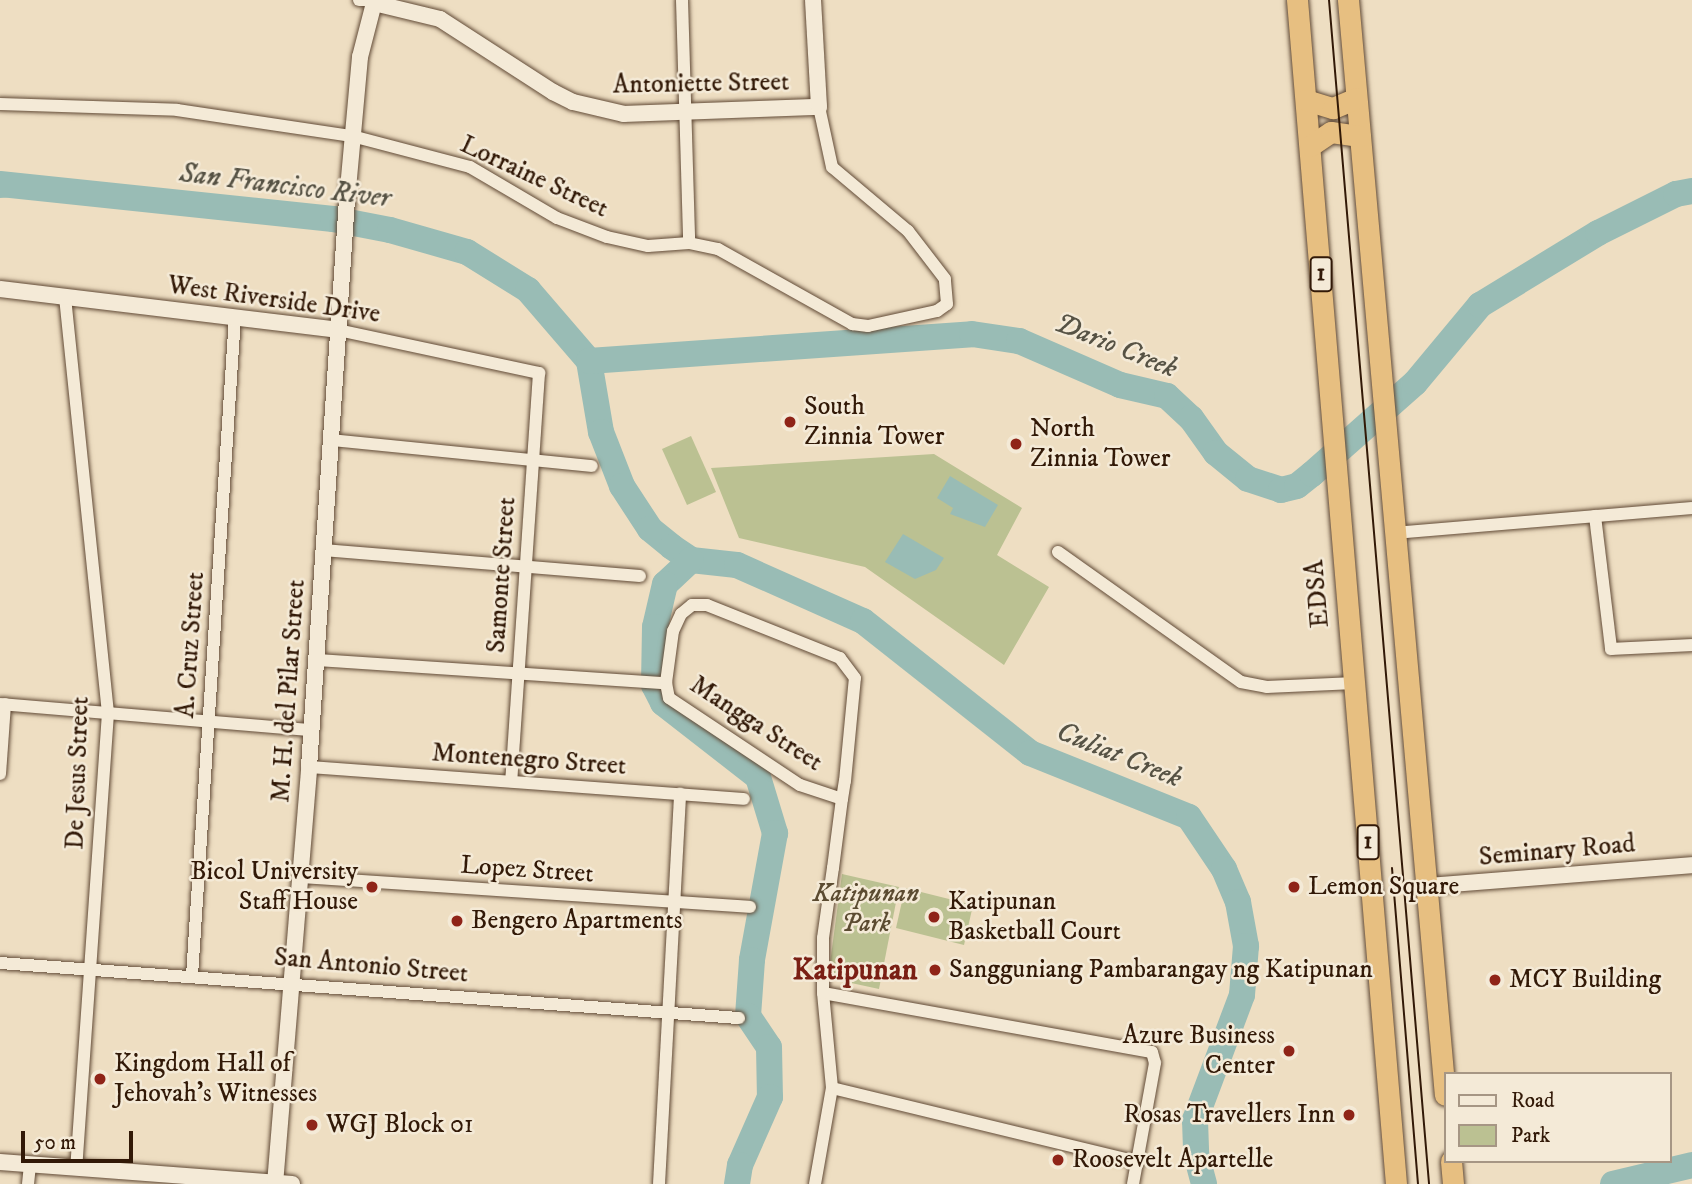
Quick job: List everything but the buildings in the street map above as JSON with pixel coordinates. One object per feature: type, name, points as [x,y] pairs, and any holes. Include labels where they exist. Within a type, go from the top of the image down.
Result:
[{"type":"highway","name":"EDSA","points":[[1297,0],[1396,1184]]},
{"type":"highway","name":"1","points":[[1348,0],[1444,1083]]},
{"type":"highway","points":[[1306,100],[1333,108],[1356,98]]},
{"type":"highway","points":[[1310,146],[1331,132],[1360,136]]},
{"type":"highway","points":[[1451,1163],[1453,1184]]},
{"type":"street","points":[[682,0],[689,243]]},
{"type":"street","points":[[813,0],[818,107]]},
{"type":"street","name":"Antoniette Street","points":[[369,1],[440,19],[573,102],[624,114],[818,107]]},
{"type":"street","name":"M. H. del Pilar Street","points":[[281,1183],[292,982],[312,730],[344,237],[360,57],[369,1]]},
{"type":"street","name":"Lorraine Street","points":[[0,103],[177,110],[352,136],[470,167],[557,218],[607,237],[648,246],[689,243],[743,259],[852,324],[868,326],[926,314],[947,304],[945,279],[908,231],[832,167],[818,107]]},
{"type":"street","name":"West Riverside Drive","points":[[0,289],[338,330],[539,373]]},
{"type":"street","name":"De Jesus Street","points":[[65,297],[108,713],[76,1168]]},
{"type":"street","name":"A. Cruz Street","points":[[192,976],[235,317]]},
{"type":"street","name":"Samonte Street","points":[[511,780],[539,373]]},
{"type":"street","points":[[331,440],[592,466]]},
{"type":"street","points":[[1394,533],[1692,508]]},
{"type":"street","points":[[1595,516],[1611,649],[1692,645]]},
{"type":"street","points":[[323,550],[640,576]]},
{"type":"street","points":[[1058,552],[1241,682],[1267,687],[1354,683]]},
{"type":"street","name":"Mangga Street","points":[[815,1184],[832,1088],[823,993],[823,938],[842,799],[855,678],[840,658],[708,605],[692,605],[681,614],[673,631],[662,683],[669,698],[678,707],[800,785],[842,799]]},
{"type":"street","points":[[316,660],[662,683]]},
{"type":"street","points":[[0,774],[2,704],[312,730]]},
{"type":"street","name":"Montenegro Street","points":[[309,767],[744,799]]},
{"type":"street","points":[[659,1184],[680,794]]},
{"type":"street","name":"Seminary Road","points":[[1427,886],[1692,864]]},
{"type":"street","name":"Lopez Street","points":[[300,877],[750,907]]},
{"type":"street","name":"San Antonio Street","points":[[0,963],[292,982],[739,1018]]},
{"type":"street","points":[[823,993],[1152,1052],[1155,1063],[1133,1184]]},
{"type":"street","points":[[832,1088],[1138,1162]]},
{"type":"street","points":[[0,1162],[281,1183]]},
{"type":"street","points":[[28,1184],[30,1164]]},
{"type":"green space","points":[[691,436],[716,492],[687,505],[662,449]]},
{"type":"green space","points":[[934,454],[1022,508],[997,555],[1049,587],[1004,665],[865,567],[739,538],[711,468]]},
{"type":"green space","name":"Katipunan Park","points":[[842,874],[899,887],[879,989],[828,978]]},
{"type":"green space","name":"Katipunan Basketball Court","points":[[905,888],[973,905],[964,945],[896,928]]},
{"type":"water","points":[[0,177],[57,183],[55,193],[0,198]]},
{"type":"water","points":[[950,476],[998,505],[985,527],[950,514],[953,508],[937,498]]},
{"type":"water","points":[[903,534],[944,558],[936,570],[915,579],[885,562]]},
{"type":"waterway","name":"Culiat Creek","points":[[0,184],[333,219],[390,230],[467,252],[528,290],[589,361],[601,432],[622,486],[650,529],[672,547],[691,560],[737,565],[863,621],[1030,753],[1189,817],[1224,869],[1238,902],[1246,946],[1242,995],[1195,1120],[1196,1154],[1204,1184]]},
{"type":"waterway","name":"Dario Creek","points":[[589,361],[972,334],[1019,341],[1120,385],[1167,396],[1191,418],[1216,453],[1248,479],[1281,490],[1297,486],[1415,383],[1480,305],[1598,233],[1676,194],[1692,191]]},
{"type":"waterway","name":"San Francisco River","points":[[691,560],[665,584],[655,627],[654,685],[663,703],[758,777],[775,833],[752,960],[748,1016],[769,1047],[770,1097],[740,1165],[737,1184]]},
{"type":"waterway","name":"Culiat Creek","points":[[1613,1184],[1692,1165]]},
{"type":"tram line","points":[[1329,0],[1429,1184]]},
{"type":"tram line","points":[[1392,868],[1418,1184]]},
{"type":"place","name":"South Zinnia Tower","points":[[790,422]]},
{"type":"place","name":"North Zinnia Tower","points":[[1016,444]]},
{"type":"place","name":"Bicol University Staff House","points":[[372,887]]},
{"type":"place","name":"Lemon Square","points":[[1294,887]]},
{"type":"place","name":"Katipunan Basketball Court","points":[[934,917]]},
{"type":"place","name":"Bengero Apartments","points":[[457,921]]},
{"type":"place","name":"Sangguniang Pambarangay ng Katipunan","points":[[935,970]]},
{"type":"place","name":"MCY Building","points":[[1495,980]]},
{"type":"place","name":"Azure Business Center","points":[[1289,1051]]},
{"type":"place","name":"Kingdom Hall of Jehovah's Witnesses","points":[[100,1079]]},
{"type":"place","name":"Rosas Travellers Inn","points":[[1349,1115]]},
{"type":"place","name":"WGJ Block 01","points":[[312,1125]]},
{"type":"place","name":"Roosevelt Apartelle","points":[[1058,1160]]},
{"type":"district","name":"Katipunan","points":[[855,971]]}]
